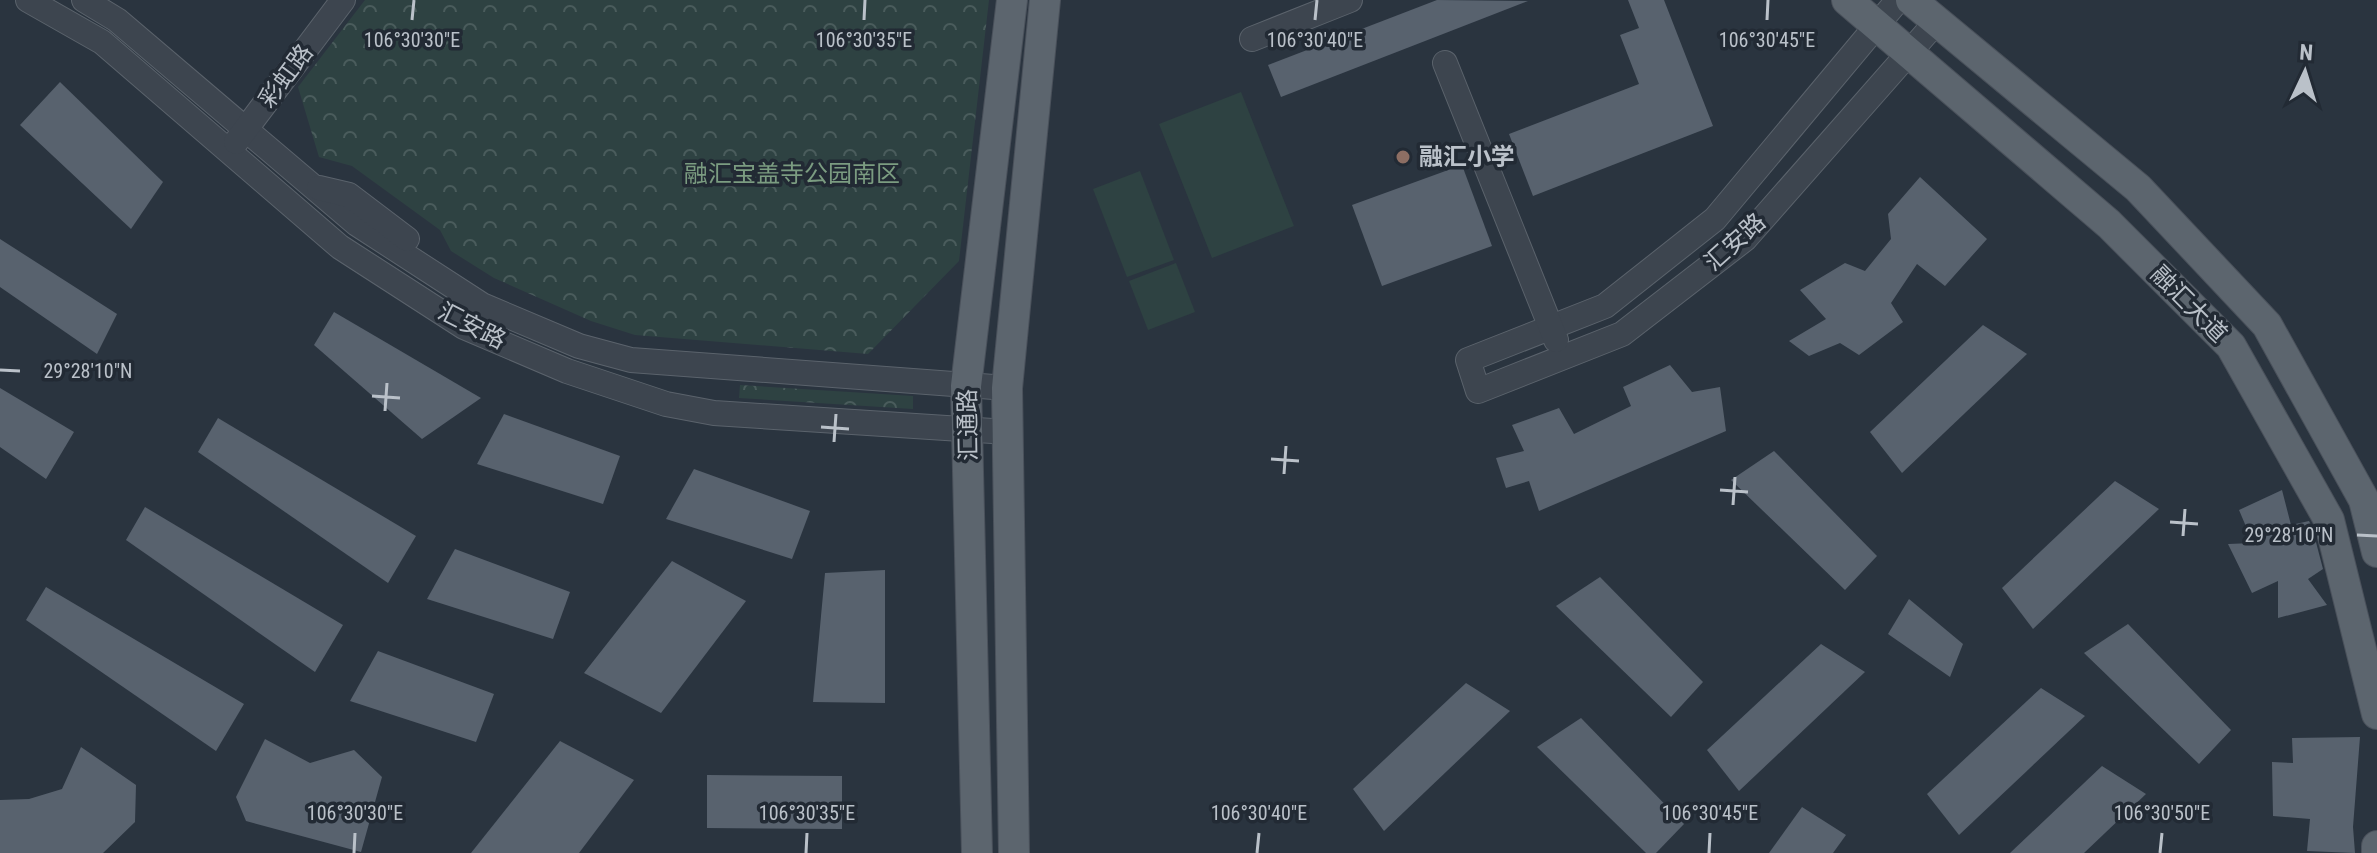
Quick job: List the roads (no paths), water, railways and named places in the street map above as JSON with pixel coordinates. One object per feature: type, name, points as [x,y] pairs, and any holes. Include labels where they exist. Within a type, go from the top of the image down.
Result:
[{"type":"main road","name":"汇通路","points":[[977,853],[966,386],[1012,0]]},
{"type":"main road","name":"汇通路","points":[[1014,853],[1007,388],[1045,0]]},
{"type":"main road","name":"融汇大道","points":[[1847,0],[2109,224],[2231,346],[2329,520],[2377,714]]},
{"type":"main road","name":"融汇大道","points":[[1911,0],[2138,188],[2267,325],[2370,498],[2377,552]]},
{"type":"main road","points":[[2377,846],[2377,853]]},
{"type":"street","name":"汇安路","points":[[28,0],[102,42],[340,247],[464,327],[567,371],[666,404],[714,413],[1008,432]]},
{"type":"street","name":"汇安路","points":[[84,0],[117,20],[357,224],[482,305],[579,346],[631,360],[1007,388]]},
{"type":"street","name":"彩虹路","points":[[229,151],[343,0]]},
{"type":"street","points":[[1252,39],[1350,0]]},
{"type":"street","name":"汇安路","points":[[1898,0],[1715,219],[1605,306],[1468,360],[1478,391],[1622,334],[1745,239],[1937,21]]},
{"type":"street","points":[[1445,63],[1563,357]]},
{"type":"place","name":"融汇小学","points":[[1403,157]]},
{"type":"park label","name":"融汇宝盖寺公园南区","points":[[792,174]]}]
